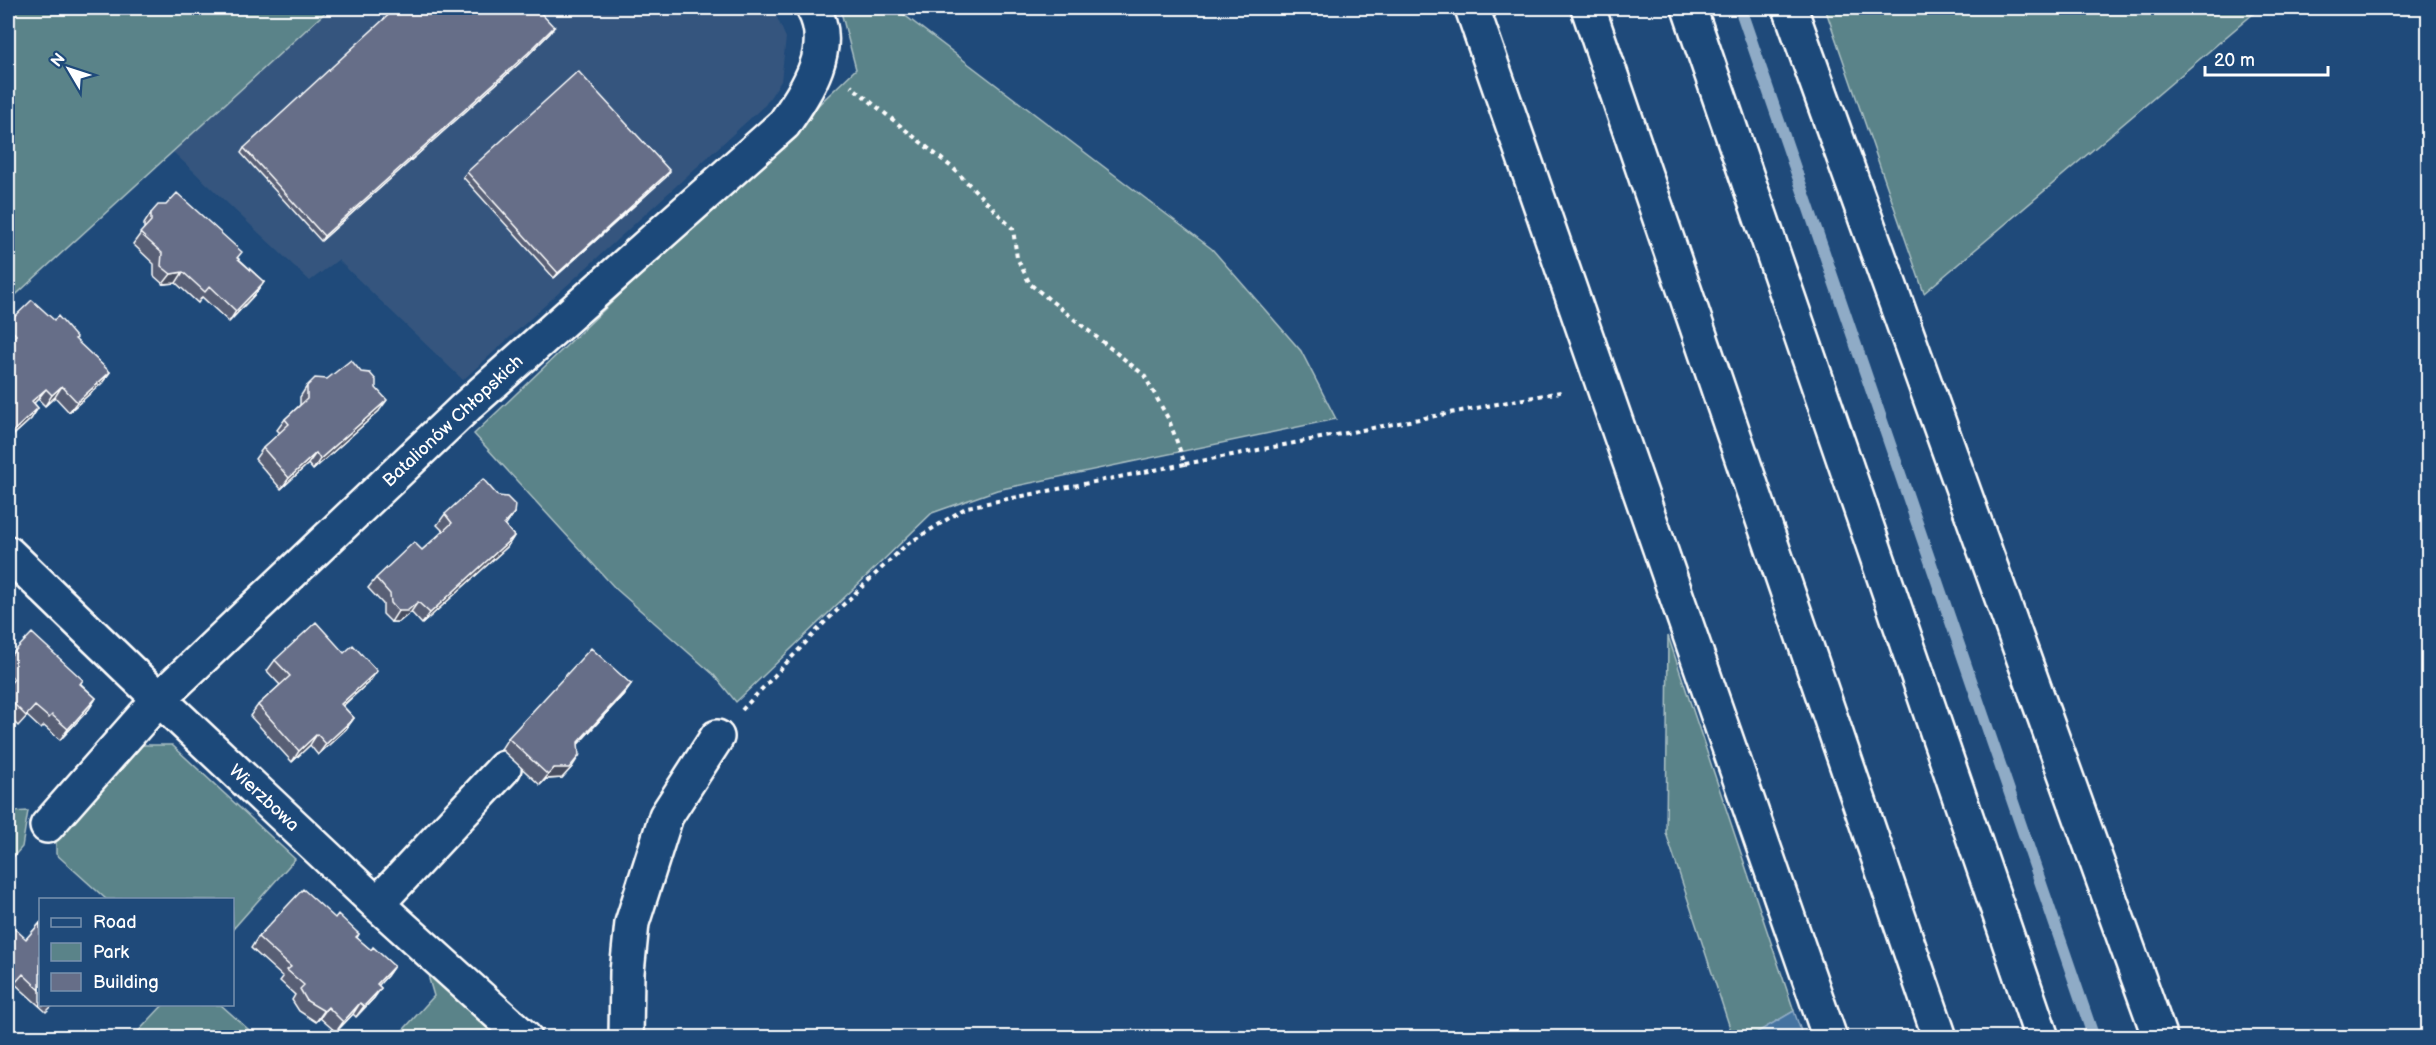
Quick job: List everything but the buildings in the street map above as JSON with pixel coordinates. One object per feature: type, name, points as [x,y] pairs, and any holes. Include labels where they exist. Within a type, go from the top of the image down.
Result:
[{"type":"main road","name":"Batalionów Chłopskich","points":[[46,826],[159,699],[467,406],[784,124],[802,97],[820,62],[822,22],[813,8]]},
{"type":"main road","points":[[1473,8],[1830,1038]]},
{"type":"main road","points":[[1588,8],[1940,1038]]},
{"type":"main road","points":[[1689,8],[2042,1038]]},
{"type":"main road","points":[[1790,8],[2160,1038]]},
{"type":"main road","name":"Wierzbowa","points":[[8,553],[377,904],[525,1038]]},
{"type":"main road","points":[[627,1038],[627,972],[633,923],[666,816],[717,737]]},
{"type":"main road","points":[[377,904],[504,768]]},
{"type":"path","points":[[820,62],[954,169],[1013,229],[1017,258],[1030,284],[1144,375],[1169,420],[1185,464]]},
{"type":"path","points":[[717,737],[825,622],[906,545],[967,507],[1603,384]]},
{"type":"shaded area","points":[[330,8],[773,8],[786,38],[781,81],[765,105],[463,380],[338,260],[310,281],[173,152]]},
{"type":"shaded area","points":[[1794,1011],[1803,1037],[1749,1037]]},
{"type":"green space","points":[[8,8],[330,8],[8,302]]},
{"type":"green space","points":[[840,8],[895,8],[1212,249],[1301,351],[1336,419],[997,490],[932,513],[736,702],[714,675],[615,588],[474,434],[856,69]]},
{"type":"green space","points":[[1825,8],[2260,8],[1924,293]]},
{"type":"green space","points":[[1668,636],[1794,1011],[1750,1037],[1733,1037],[1666,833]]},
{"type":"green space","points":[[139,745],[172,745],[295,859],[234,928],[234,898],[105,898],[56,854],[56,836]]},
{"type":"green space","points":[[8,808],[12,812],[28,811],[22,847],[8,863]]},
{"type":"green space","points":[[434,968],[510,1038],[396,1038],[434,996],[429,979]]},
{"type":"green space","points":[[162,1006],[222,1006],[257,1037],[133,1037]]},
{"type":"waterway","points":[[1740,8],[2094,1038]]}]
